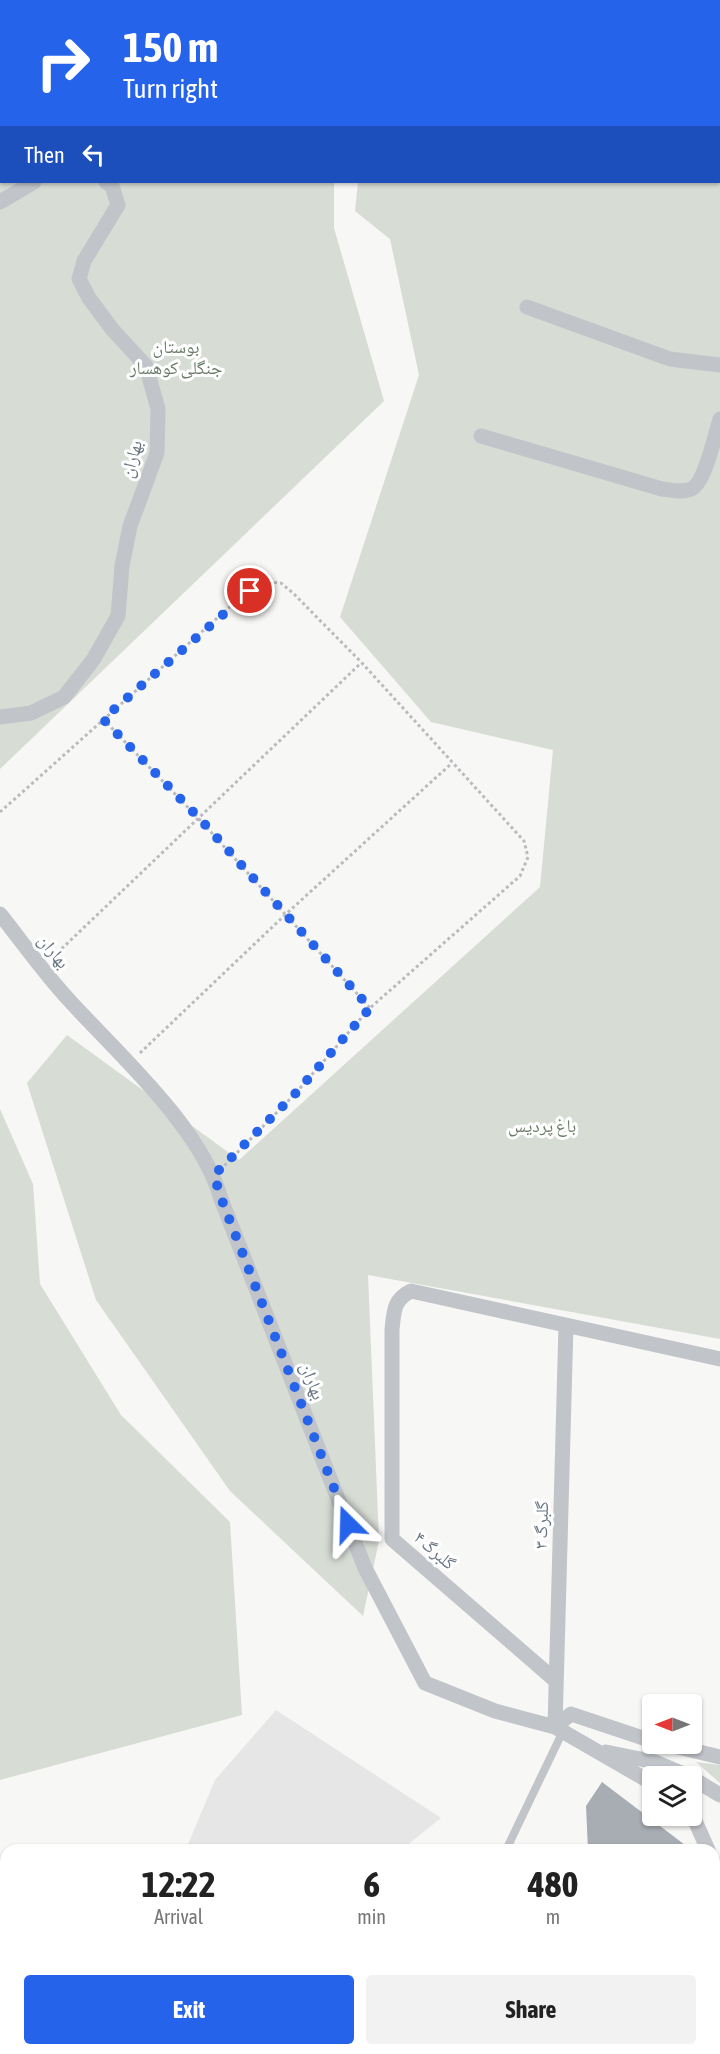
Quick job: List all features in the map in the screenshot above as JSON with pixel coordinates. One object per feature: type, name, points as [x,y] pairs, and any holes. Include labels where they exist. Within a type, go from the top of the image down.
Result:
[{"type":"street","points":[[0,202],[32,183]]},
{"type":"street","name":"بهاران","points":[[0,717],[31,713],[64,697],[93,660],[118,616],[122,566],[130,526],[157,453],[158,409],[146,366],[112,329],[89,298],[79,279],[84,261],[118,205],[112,186],[108,183]]},
{"type":"street","points":[[527,307],[670,359],[720,364]]},
{"type":"street","points":[[480,436],[662,489],[680,492],[693,489],[701,480],[720,419]]},
{"type":"street","name":"بهاران","points":[[0,915],[41,968],[181,1124],[214,1175],[365,1568],[425,1683],[495,1711],[555,1727],[642,1777]]},
{"type":"street","name":"گلبرگ ۴","points":[[556,1680],[392,1539],[392,1330],[395,1305],[400,1296],[411,1291],[566,1325]]},
{"type":"street","points":[[566,1325],[720,1359]]},
{"type":"street","name":"گلبرگ ۳","points":[[555,1727],[566,1325]]},
{"type":"street","points":[[555,1727],[571,1714],[642,1738]]},
{"type":"street","points":[[591,1749],[664,1766]]},
{"type":"street","points":[[702,1753],[720,1757]]},
{"type":"street","points":[[702,1784],[720,1794]]},
{"type":"street","points":[[697,1826],[705,1844]]},
{"type":"lane","points":[[509,1844],[571,1714]]},
{"type":"path","points":[[0,812],[233,604],[267,582],[281,584],[294,594],[362,663],[452,763],[514,827],[524,841],[528,857],[520,876],[505,892],[370,1008],[295,1094],[214,1175]]},
{"type":"path","points":[[41,968],[362,663]]},
{"type":"path","points":[[103,719],[200,819],[370,1008]]},
{"type":"path","points":[[128,1065],[286,914],[452,763]]},
{"type":"shaded area","points":[[276,1710],[441,1818],[408,1844],[188,1844],[215,1780]]},
{"type":"green space","name":"بوستان جنگلی کوهسار","points":[[0,183],[334,183],[334,228],[384,401],[0,769]]},
{"type":"green space","name":"باغ پردیس","points":[[358,183],[720,183],[720,1339],[368,1275],[379,1541],[363,1616],[230,1491],[96,1300],[27,1083],[67,1035],[239,1160],[540,887],[553,750],[431,722],[340,617],[419,375],[390,239],[355,211]]},
{"type":"green space","points":[[0,1109],[33,1184],[40,1284],[121,1415],[230,1522],[242,1715],[0,1780]]},
{"type":"green space","points":[[696,1762],[720,1765],[720,1783],[702,1766]]},
{"type":"building","points":[[602,1782],[642,1812],[642,1826],[660,1826],[684,1844],[588,1844],[586,1806]]},
{"type":"route","points":[[250,591],[103,719],[200,819],[370,1008],[295,1094],[214,1175],[348,1524]]}]
